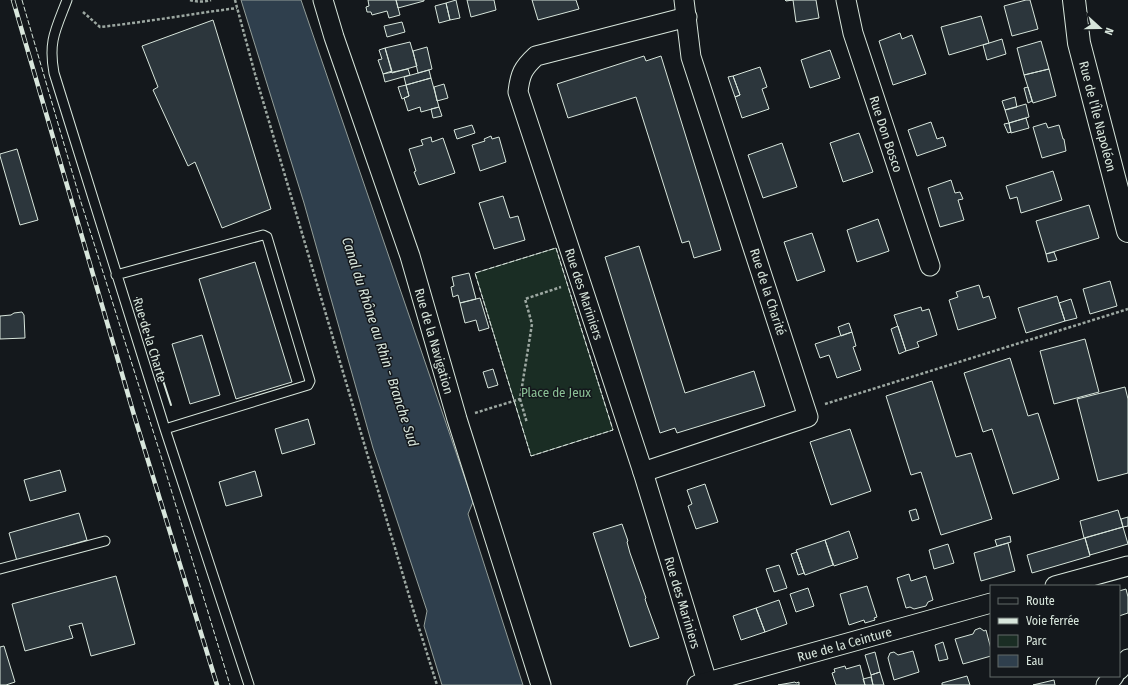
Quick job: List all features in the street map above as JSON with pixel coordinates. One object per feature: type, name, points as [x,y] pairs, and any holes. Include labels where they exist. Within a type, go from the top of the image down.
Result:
[{"type":"main road","name":"Rue de l'Île Napoléon","points":[[1074,0],[1079,43],[1128,231]]},
{"type":"street","name":"Rue de la Navigation","points":[[323,0],[410,256],[457,418],[541,685]]},
{"type":"street","name":"Rue Don Bosco","points":[[846,0],[853,33],[930,266]]},
{"type":"street","name":"Rue de la Charité","points":[[686,8],[691,57],[806,410]]},
{"type":"street","name":"Rue des Mariniers","points":[[686,8],[536,56],[525,66],[519,80],[518,92],[643,472],[704,684]]},
{"type":"street","points":[[643,472],[808,417],[806,410]]},
{"type":"street","points":[[1058,585],[1128,566]]},
{"type":"street","name":"Rue de la Ceinture","points":[[704,684],[990,604]]},
{"type":"street","points":[[1120,669],[1128,659]]},
{"type":"street","points":[[1106,685],[1113,677]]},
{"type":"lane","name":"Rue de la Charte","points":[[67,0],[53,37],[52,61],[54,73],[165,429],[249,685]]},
{"type":"lane","points":[[116,275],[263,235],[266,237],[310,381],[308,385],[165,429]]},
{"type":"lane","points":[[0,569],[105,541]]},
{"type":"path","points":[[190,0],[195,2],[211,0]]},
{"type":"path","points":[[235,0],[264,104],[437,685]]},
{"type":"path","points":[[83,12],[100,27],[148,22],[170,17],[237,8]]},
{"type":"path","points":[[528,423],[520,399],[532,324],[525,299],[568,285]]},
{"type":"path","points":[[806,410],[1128,309]]},
{"type":"path","points":[[457,418],[520,399]]},
{"type":"green space","name":"Place de Jeux","points":[[556,248],[613,430],[531,456],[475,273]]},
{"type":"water","name":"Canal du Rhône au Rhin - Branche Sud","points":[[241,0],[301,0],[473,502],[468,514],[523,685],[442,685],[424,626],[427,611],[373,448],[304,203]]},
{"type":"building","points":[[368,0],[396,0],[400,15],[389,18],[387,11],[372,15],[371,12],[367,12],[366,7],[369,6]]},
{"type":"building","points":[[396,0],[424,0],[424,1],[398,8]]},
{"type":"building","points":[[456,0],[460,18],[450,20],[446,3]]},
{"type":"building","points":[[467,0],[494,0],[496,10],[471,17]]},
{"type":"building","points":[[532,0],[576,0],[579,9],[538,20]]},
{"type":"building","points":[[793,0],[816,0],[819,18],[796,22]]},
{"type":"building","points":[[1030,0],[1038,29],[1012,36],[1004,6]]},
{"type":"building","points":[[446,3],[450,20],[439,23],[435,6]]},
{"type":"building","points":[[981,16],[989,43],[949,55],[941,27]]},
{"type":"building","points":[[213,20],[271,209],[222,228],[195,162],[188,166],[153,90],[158,87],[142,46]]},
{"type":"building","points":[[402,22],[405,32],[387,37],[384,26]]},
{"type":"building","points":[[900,33],[902,39],[912,35],[926,74],[893,85],[879,41]]},
{"type":"building","points":[[1002,39],[1006,54],[987,60],[983,45]]},
{"type":"building","points":[[1041,41],[1049,69],[1024,75],[1017,48]]},
{"type":"building","points":[[410,42],[417,66],[392,73],[385,48]]},
{"type":"building","points":[[427,47],[432,69],[418,73],[413,51]]},
{"type":"building","points":[[385,48],[392,71],[383,74],[378,60],[382,59],[379,50]]},
{"type":"building","points":[[830,50],[840,78],[810,88],[801,60]]},
{"type":"building","points":[[644,56],[646,61],[661,56],[721,250],[694,258],[689,241],[682,243],[636,97],[568,118],[557,84]]},
{"type":"building","points":[[760,67],[767,87],[762,89],[769,109],[742,118],[735,97],[740,95],[733,76]]},
{"type":"building","points":[[408,69],[410,75],[385,82],[383,74]]},
{"type":"building","points":[[1049,69],[1056,96],[1033,103],[1024,75]]},
{"type":"building","points":[[429,70],[431,78],[406,85],[404,77]]},
{"type":"building","points":[[733,76],[740,95],[735,97],[728,77]]},
{"type":"building","points":[[431,78],[439,107],[421,112],[420,107],[408,111],[404,98],[409,96],[406,85]]},
{"type":"building","points":[[444,84],[448,98],[437,101],[434,87]]},
{"type":"building","points":[[406,85],[409,96],[402,99],[398,87]]},
{"type":"building","points":[[1028,87],[1032,101],[1028,103],[1024,88]]},
{"type":"building","points":[[1015,97],[1017,107],[1005,110],[1002,101]]},
{"type":"building","points":[[1026,104],[1029,117],[1009,123],[1005,110]]},
{"type":"building","points":[[439,107],[442,116],[433,118],[431,109]]},
{"type":"building","points":[[1026,118],[1029,128],[1011,133],[1009,123]]},
{"type":"building","points":[[931,122],[937,139],[943,137],[946,146],[917,156],[908,130]]},
{"type":"building","points":[[1009,123],[1011,132],[1008,133],[1004,124]]},
{"type":"building","points":[[1046,123],[1048,128],[1059,125],[1066,151],[1042,158],[1033,127]]},
{"type":"building","points":[[472,125],[475,133],[457,139],[454,130]]},
{"type":"building","points":[[859,133],[873,172],[843,182],[830,143]]},
{"type":"building","points":[[491,136],[492,139],[499,137],[506,162],[480,171],[472,145],[485,141],[484,139]]},
{"type":"building","points":[[431,137],[432,142],[443,138],[455,173],[419,185],[414,172],[416,171],[409,149],[423,145],[421,140]]},
{"type":"building","points":[[782,143],[797,187],[763,198],[748,155]]},
{"type":"building","points":[[17,149],[38,220],[20,225],[0,156],[0,154]]},
{"type":"building","points":[[1053,171],[1062,200],[1021,213],[1017,197],[1010,199],[1006,186]]},
{"type":"building","points":[[951,180],[955,193],[960,192],[963,199],[958,200],[964,220],[940,227],[928,188]]},
{"type":"building","points":[[503,196],[510,218],[518,216],[525,240],[494,249],[479,203]]},
{"type":"building","points":[[1089,205],[1099,238],[1046,254],[1036,221]]},
{"type":"building","points":[[878,219],[889,251],[857,262],[847,230]]},
{"type":"building","points":[[812,233],[825,271],[797,281],[784,242]]},
{"type":"building","points":[[639,246],[685,393],[754,371],[765,406],[677,433],[675,428],[660,433],[605,257]]},
{"type":"building","points":[[1054,252],[1057,260],[1048,262],[1046,254]]},
{"type":"building","points":[[255,262],[292,382],[236,399],[199,279]]},
{"type":"building","points":[[469,273],[476,299],[460,303],[458,295],[453,297],[451,287],[454,286],[452,277]]},
{"type":"building","points":[[1110,281],[1117,306],[1090,314],[1083,289]]},
{"type":"building","points":[[979,285],[983,298],[989,296],[996,318],[958,330],[949,300],[958,297],[956,292]]},
{"type":"building","points":[[1057,296],[1065,321],[1026,333],[1018,308]]},
{"type":"building","points":[[480,298],[489,328],[479,331],[476,320],[465,323],[460,303]]},
{"type":"building","points":[[1071,299],[1077,318],[1065,321],[1059,303]]},
{"type":"building","points":[[921,307],[922,311],[929,309],[937,335],[917,342],[919,347],[906,351],[894,315]]},
{"type":"building","points":[[22,312],[24,315],[25,338],[0,339],[0,316]]},
{"type":"building","points":[[849,323],[852,332],[841,336],[838,327]]},
{"type":"building","points":[[898,326],[906,351],[899,354],[891,329]]},
{"type":"building","points":[[852,332],[856,346],[853,347],[861,370],[837,378],[829,355],[820,358],[815,344]]},
{"type":"building","points":[[202,335],[220,395],[190,404],[172,344]]},
{"type":"building","points":[[1085,339],[1099,392],[1054,404],[1040,351]]},
{"type":"building","points":[[1010,358],[1028,416],[1038,413],[1059,479],[1013,494],[992,429],[983,432],[964,373]]},
{"type":"building","points":[[493,369],[498,385],[488,388],[483,372]]},
{"type":"building","points":[[932,381],[956,457],[971,453],[992,519],[941,535],[921,472],[911,475],[886,396]]},
{"type":"building","points":[[1125,387],[1128,399],[1128,473],[1098,481],[1077,399]]},
{"type":"building","points":[[308,419],[315,444],[282,454],[275,429]]},
{"type":"building","points":[[850,429],[871,491],[831,505],[810,442]]},
{"type":"building","points":[[60,470],[66,491],[30,501],[24,480]]},
{"type":"building","points":[[255,471],[262,496],[226,506],[219,482]]},
{"type":"building","points":[[705,484],[718,522],[696,529],[688,506],[692,504],[687,490]]},
{"type":"building","points":[[916,509],[919,519],[912,521],[909,511]]},
{"type":"building","points":[[1118,510],[1123,527],[1084,538],[1080,521]]},
{"type":"building","points":[[79,513],[87,540],[17,561],[9,533]]},
{"type":"building","points":[[1128,517],[1128,526],[1123,527],[1121,519]]},
{"type":"building","points":[[622,524],[628,541],[630,553],[659,638],[630,647],[593,533]]},
{"type":"building","points":[[1123,527],[1128,544],[1090,555],[1085,538]]},
{"type":"building","points":[[849,531],[858,558],[834,566],[825,540]]},
{"type":"building","points":[[1010,536],[1011,542],[997,546],[995,540]]},
{"type":"building","points":[[1085,538],[1090,556],[1032,573],[1027,555]]},
{"type":"building","points":[[825,540],[833,565],[805,575],[796,550]]},
{"type":"building","points":[[1008,543],[1015,571],[981,581],[974,553]]},
{"type":"building","points":[[948,544],[954,563],[934,569],[929,550]]},
{"type":"building","points":[[797,552],[804,573],[798,575],[791,554]]},
{"type":"building","points":[[779,565],[787,588],[774,592],[766,569]]},
{"type":"building","points":[[909,574],[911,581],[926,576],[933,600],[928,602],[926,606],[914,609],[910,607],[906,608],[897,578]]},
{"type":"building","points":[[116,576],[135,644],[91,656],[82,623],[69,626],[73,638],[25,651],[12,604]]},
{"type":"building","points":[[867,586],[877,617],[874,618],[875,620],[865,623],[864,620],[849,625],[840,594]]},
{"type":"building","points":[[808,588],[814,606],[796,612],[790,594]]},
{"type":"building","points":[[1126,589],[1128,597],[1128,613],[1120,616],[1120,591]]},
{"type":"building","points":[[779,600],[787,624],[765,632],[756,608]]},
{"type":"building","points":[[756,608],[765,632],[741,640],[733,616]]},
{"type":"building","points":[[980,628],[984,631],[986,630],[990,645],[990,656],[963,664],[955,639],[973,634],[975,630]]},
{"type":"building","points":[[943,642],[948,659],[939,661],[935,645]]},
{"type":"building","points":[[4,646],[15,682],[0,685],[0,647]]},
{"type":"building","points":[[913,651],[919,672],[894,680],[888,658],[890,653],[894,652],[898,655]]},
{"type":"building","points":[[875,652],[880,672],[871,675],[865,655]]},
{"type":"building","points":[[860,665],[865,685],[836,685],[832,673],[835,672],[834,669],[845,666],[846,669]]},
{"type":"building","points":[[880,672],[884,685],[873,685],[871,675]]},
{"type":"building","points":[[967,676],[970,685],[942,685],[942,683]]},
{"type":"building","points":[[871,677],[873,685],[865,685],[863,679]]},
{"type":"building","points":[[1054,680],[1055,685],[1033,685]]},
{"type":"building","points":[[799,682],[799,685],[778,685]]},
{"type":"railway","points":[[13,0],[134,415],[217,685]]},
{"type":"fence","points":[[22,0],[80,199],[160,453],[230,685]]},
{"type":"fence","points":[[556,248],[613,430],[531,456],[475,273],[556,248]]},
{"type":"wall","points":[[137,298],[149,338]]},
{"type":"wall","points":[[157,362],[171,405]]}]
